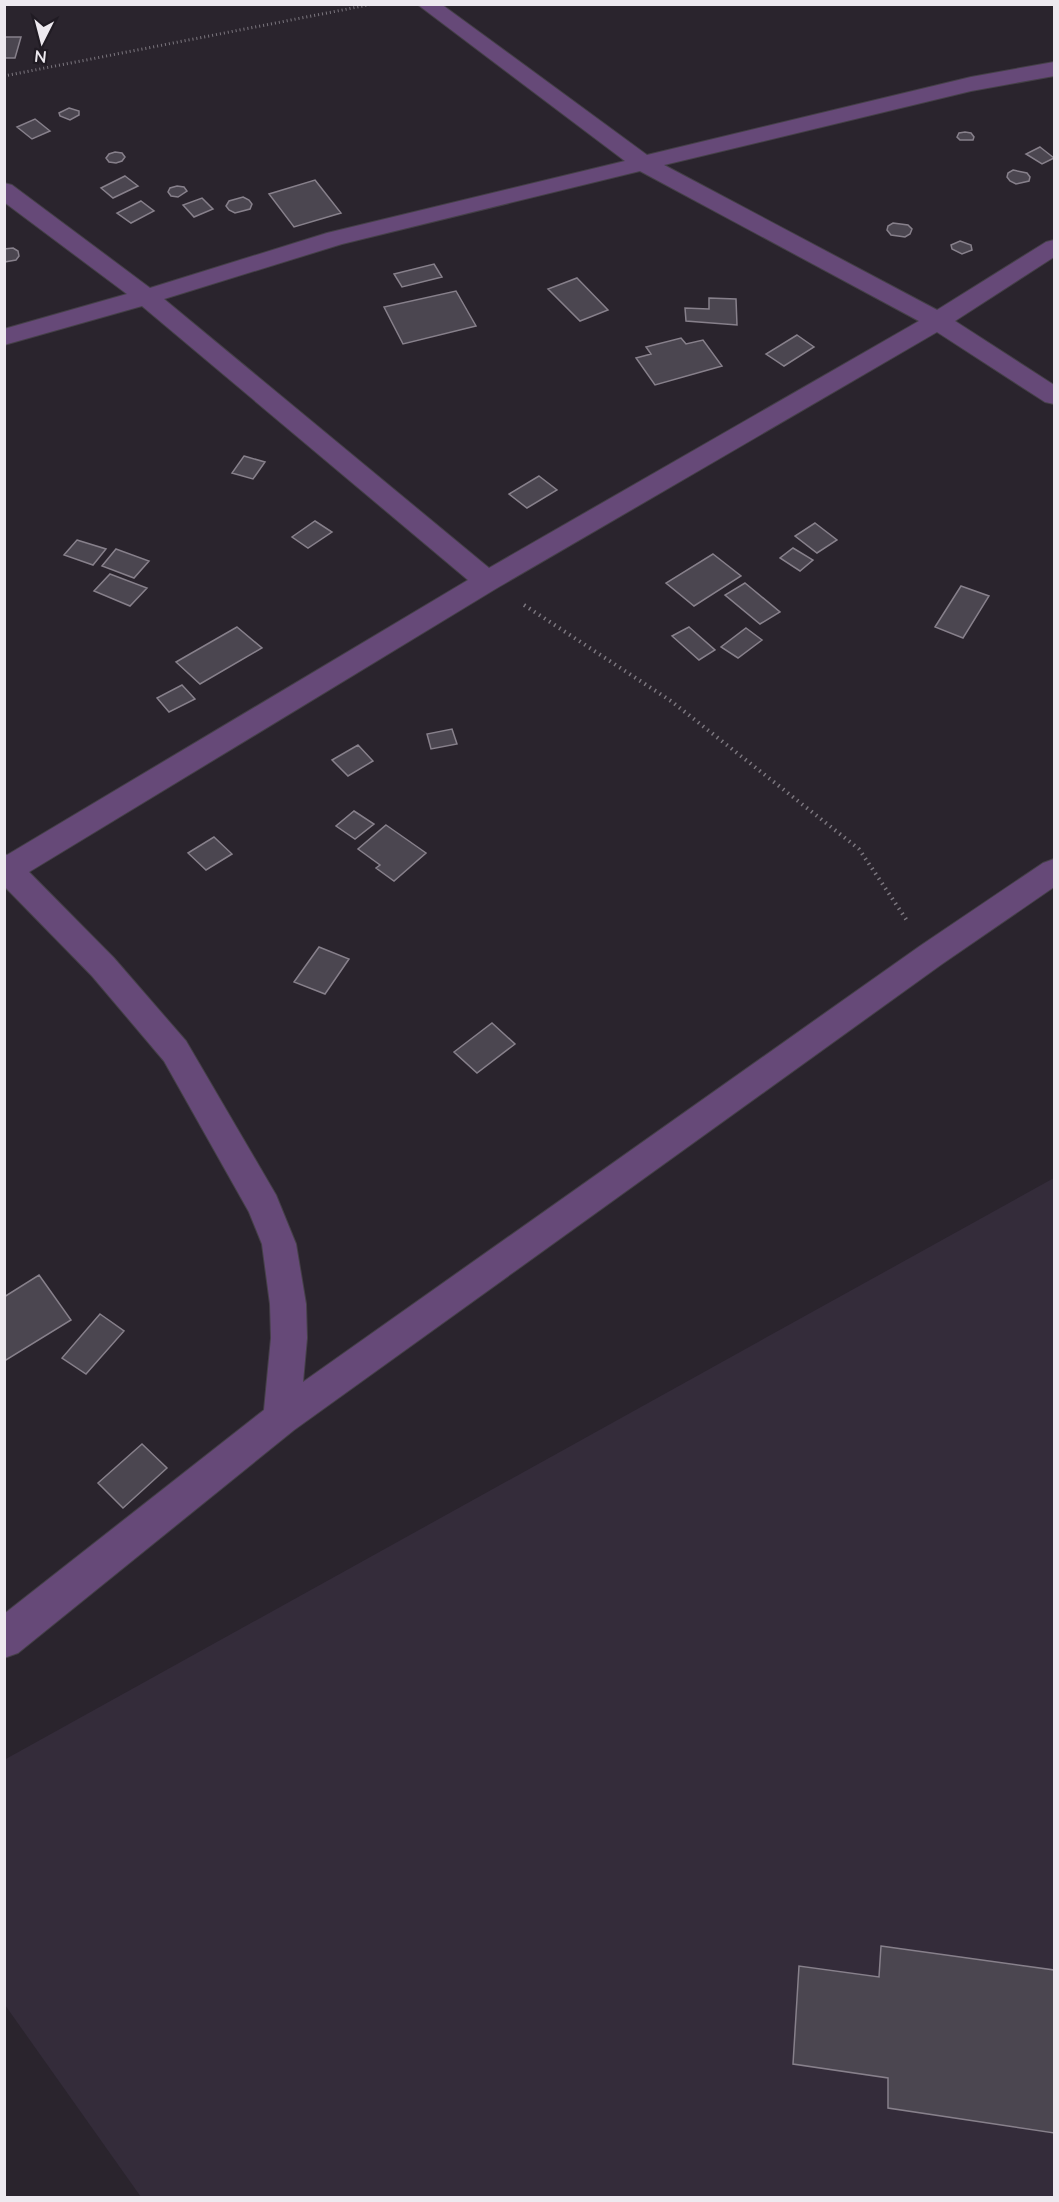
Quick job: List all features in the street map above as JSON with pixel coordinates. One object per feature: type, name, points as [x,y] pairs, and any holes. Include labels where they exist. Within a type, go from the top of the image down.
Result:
[{"type":"street","points":[[427,4],[644,164],[938,321],[1054,396]]},
{"type":"street","points":[[4,337],[146,297],[335,238],[971,84],[1054,69]]},
{"type":"street","points":[[4,190],[146,297],[487,581]]},
{"type":"street","points":[[281,1418],[289,1338],[288,1304],[279,1244],[264,1206],[176,1052],[103,967],[6,870],[487,581],[938,321],[1054,247]]},
{"type":"street","points":[[4,1639],[281,1418],[931,955],[1054,871]]},
{"type":"path","points":[[4,76],[373,4]]},
{"type":"path","points":[[487,581],[671,701],[859,849],[931,955]]},
{"type":"shaded area","points":[[1054,1178],[1054,2197],[141,2197],[5,2005],[4,1760]]},
{"type":"building","points":[[4,37],[21,37],[15,58],[4,58]]},
{"type":"building","points":[[69,108],[79,111],[79,115],[70,120],[60,116],[59,113]]},
{"type":"building","points":[[35,119],[50,131],[32,139],[17,127]]},
{"type":"building","points":[[959,133],[971,133],[973,140],[960,140],[957,137]]},
{"type":"building","points":[[1040,147],[1054,158],[1042,164],[1026,154]]},
{"type":"building","points":[[115,152],[122,153],[125,157],[116,163],[109,162],[106,158]]},
{"type":"building","points":[[1013,170],[1027,173],[1030,177],[1029,181],[1016,184],[1010,181],[1007,177],[1008,173]]},
{"type":"building","points":[[125,176],[138,186],[113,198],[101,188]]},
{"type":"building","points":[[315,180],[341,213],[294,227],[269,194]]},
{"type":"building","points":[[184,187],[187,191],[178,197],[171,196],[168,192],[170,188]]},
{"type":"building","points":[[243,197],[252,204],[250,209],[235,213],[226,206],[229,201]]},
{"type":"building","points":[[202,198],[213,209],[194,217],[183,205]]},
{"type":"building","points":[[141,201],[154,211],[131,223],[117,213]]},
{"type":"building","points":[[893,223],[908,225],[912,229],[910,234],[905,237],[891,235],[887,230],[888,226]]},
{"type":"building","points":[[960,241],[971,245],[972,250],[962,254],[952,249],[951,245]]},
{"type":"building","points":[[13,248],[18,251],[19,256],[16,260],[4,262],[4,249]]},
{"type":"building","points":[[434,264],[442,277],[402,287],[394,274]]},
{"type":"building","points":[[577,278],[608,310],[580,321],[548,289]]},
{"type":"building","points":[[456,291],[476,326],[403,344],[384,307]]},
{"type":"building","points":[[709,298],[736,299],[737,325],[686,321],[685,308],[709,309]]},
{"type":"building","points":[[797,335],[814,347],[784,366],[766,354]]},
{"type":"building","points":[[681,338],[686,344],[703,340],[722,366],[655,385],[636,358],[651,354],[646,347]]},
{"type":"building","points":[[244,456],[265,462],[253,479],[232,473]]},
{"type":"building","points":[[539,476],[557,490],[527,508],[509,494]]},
{"type":"building","points":[[315,521],[332,532],[308,548],[292,537]]},
{"type":"building","points":[[815,523],[837,540],[817,553],[795,536]]},
{"type":"building","points":[[77,540],[106,549],[93,565],[64,555]]},
{"type":"building","points":[[793,548],[813,560],[800,571],[780,558]]},
{"type":"building","points":[[116,549],[149,561],[134,578],[102,566]]},
{"type":"building","points":[[713,554],[741,576],[694,606],[666,583]]},
{"type":"building","points":[[110,574],[147,588],[130,606],[94,591]]},
{"type":"building","points":[[745,583],[780,612],[760,624],[725,595]]},
{"type":"building","points":[[961,586],[989,596],[963,638],[935,627]]},
{"type":"building","points":[[237,627],[262,648],[200,684],[176,662]]},
{"type":"building","points":[[689,627],[715,650],[699,660],[672,636]]},
{"type":"building","points":[[746,628],[762,640],[738,658],[721,647]]},
{"type":"building","points":[[182,685],[195,699],[169,712],[157,698]]},
{"type":"building","points":[[452,729],[457,744],[431,749],[427,734]]},
{"type":"building","points":[[358,745],[373,761],[348,776],[332,760]]},
{"type":"building","points":[[354,811],[374,824],[355,839],[336,826]]},
{"type":"building","points":[[386,825],[426,853],[394,881],[376,868],[380,865],[358,849]]},
{"type":"building","points":[[214,837],[232,854],[206,870],[188,853]]},
{"type":"building","points":[[319,947],[349,959],[325,994],[294,982]]},
{"type":"building","points":[[492,1023],[515,1044],[477,1073],[454,1052]]},
{"type":"building","points":[[39,1275],[71,1320],[6,1360],[4,1357],[4,1297]]},
{"type":"building","points":[[100,1314],[124,1331],[86,1374],[62,1358]]},
{"type":"building","points":[[142,1444],[167,1468],[123,1508],[98,1483]]},
{"type":"building","points":[[881,1946],[1054,1970],[1054,2133],[888,2108],[888,2078],[793,2064],[799,1966],[879,1977]]}]
